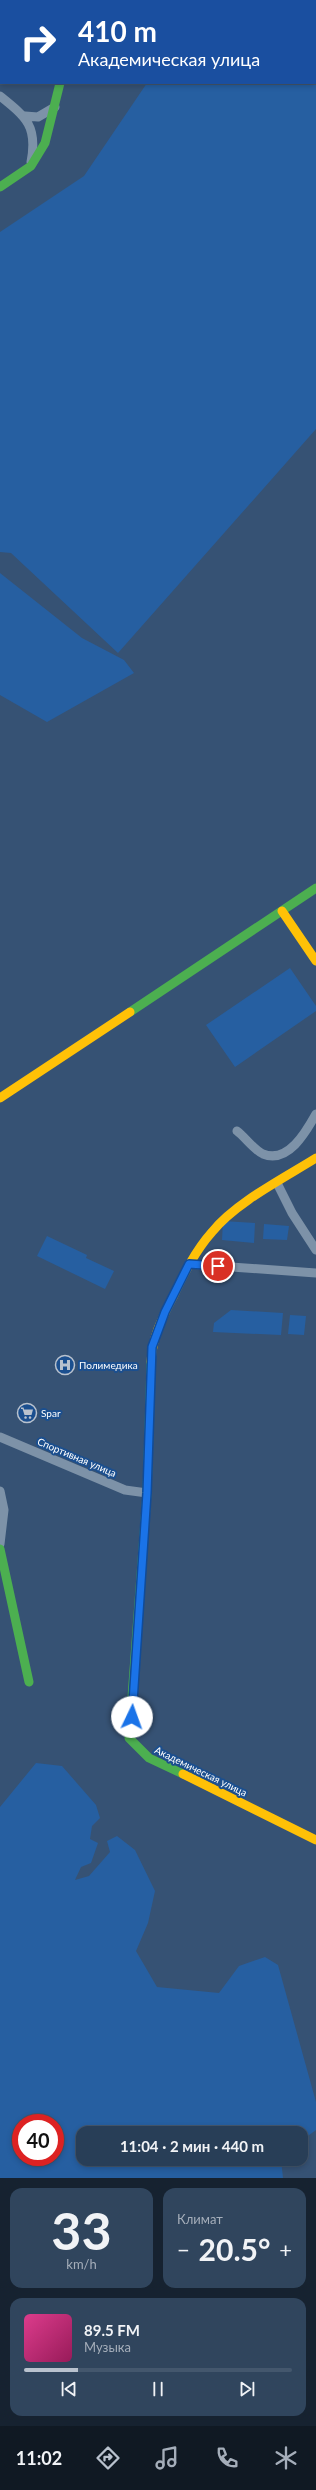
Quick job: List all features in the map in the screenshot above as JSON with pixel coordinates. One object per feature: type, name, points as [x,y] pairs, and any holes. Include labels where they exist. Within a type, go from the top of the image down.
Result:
[{"type":"street","points":[[0,187],[31,166],[46,143],[60,84]]},
{"type":"street","points":[[0,96],[25,116],[30,125],[34,147],[31,166]]},
{"type":"street","points":[[25,116],[38,117],[55,107]]},
{"type":"street","points":[[0,1098],[316,888]]},
{"type":"street","points":[[282,911],[316,961]]},
{"type":"street","points":[[238,1131],[262,1153],[277,1154],[296,1145],[316,1114]]},
{"type":"street","name":"Академическая улица","points":[[316,1158],[234,1212],[212,1231],[189,1264],[165,1312],[152,1347],[147,1493],[129,1738],[149,1758],[299,1830],[316,1840]]},
{"type":"street","points":[[277,1183],[292,1213],[316,1250]]},
{"type":"street","points":[[189,1264],[316,1273]]},
{"type":"street","name":"Спортивная улица","points":[[0,1437],[125,1490],[147,1493]]},
{"type":"street","points":[[0,1491],[4,1510],[0,1544]]},
{"type":"street","points":[[0,1549],[29,1682]]},
{"type":"shaded area","points":[[146,84],[316,84],[316,429],[118,653],[11,553],[0,552],[0,232],[84,176]]},
{"type":"shaded area","points":[[0,573],[82,638],[124,660],[134,673],[47,722],[0,695]]},
{"type":"shaded area","points":[[290,968],[316,1006],[316,1011],[235,1067],[206,1025]]},
{"type":"shaded area","points":[[223,1221],[255,1223],[254,1243],[222,1240]]},
{"type":"shaded area","points":[[264,1224],[289,1226],[287,1240],[263,1239]]},
{"type":"shaded area","points":[[47,1236],[87,1255],[86,1258],[114,1271],[105,1289],[37,1256]]},
{"type":"shaded area","points":[[231,1310],[283,1313],[281,1335],[213,1332],[214,1323]]},
{"type":"shaded area","points":[[290,1315],[306,1316],[304,1335],[288,1334]]},
{"type":"shaded area","points":[[36,1763],[62,1766],[96,1805],[100,1818],[92,1826],[90,1839],[98,1843],[91,1863],[81,1867],[75,1880],[89,1876],[110,1852],[107,1841],[117,1836],[135,1850],[155,1891],[148,1923],[136,1951],[157,1987],[219,1993],[239,1966],[265,1957],[278,1965],[316,2102],[316,2130],[308,2136],[308,2126],[76,2126],[76,2166],[282,2166],[283,2178],[0,2178],[0,1807]]},
{"type":"traffic: fast","points":[[0,187],[31,166],[45,143],[60,84]]},
{"type":"traffic: fast","points":[[130,1012],[316,888]]},
{"type":"traffic: fast","points":[[151,1362],[147,1493],[129,1738],[149,1758],[183,1774]]},
{"type":"traffic: fast","points":[[0,1549],[29,1682]]},
{"type":"traffic: slow","points":[[282,911],[316,961]]},
{"type":"traffic: slow","points":[[0,1098],[130,1012]]},
{"type":"traffic: slow","points":[[151,1362],[153,1345],[161,1320],[190,1263],[206,1239],[233,1211],[316,1158]]},
{"type":"traffic: slow","points":[[183,1774],[316,1840]]},
{"type":"place","name":"Полимедика","points":[[65,1365]]},
{"type":"place","name":"Spar","points":[[27,1413]]},
{"type":"route","points":[[132,1717],[147,1493],[150,1357],[154,1337],[189,1264],[218,1266]]}]
